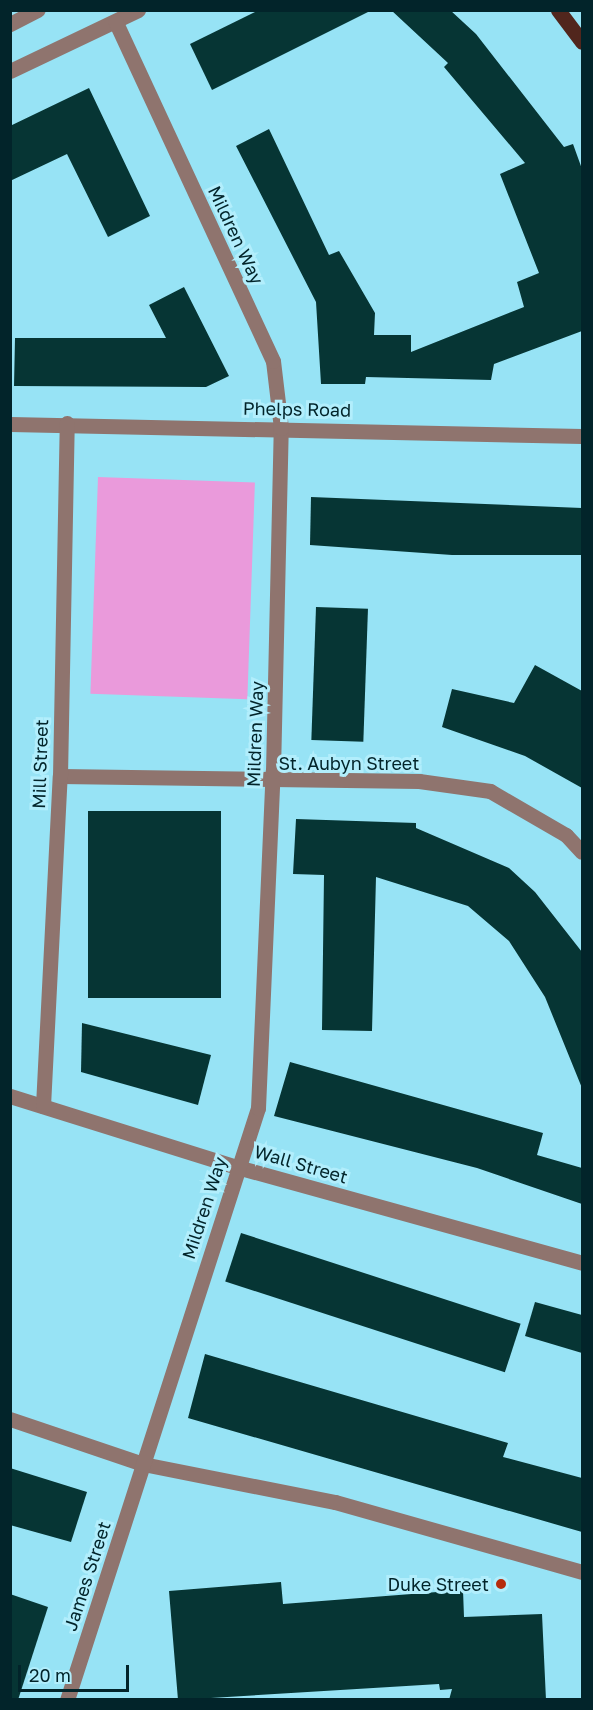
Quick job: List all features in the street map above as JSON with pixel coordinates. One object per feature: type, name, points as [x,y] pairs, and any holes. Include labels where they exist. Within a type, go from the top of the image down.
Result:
[{"type":"main road","points":[[558,10],[582,42]]},
{"type":"street","points":[[10,24],[38,10]]},
{"type":"street","points":[[10,71],[126,14]]},
{"type":"street","name":"Mildren Way","points":[[126,14],[273,361],[281,428],[273,782],[258,1108],[237,1167],[143,1464]]},
{"type":"street","name":"Phelps Road","points":[[10,424],[67,423],[582,435]]},
{"type":"street","name":"Mill Street","points":[[43,1106],[60,776],[67,423]]},
{"type":"street","name":"St. Aubyn Street","points":[[60,776],[273,782],[418,781],[490,791],[566,836],[582,852]]},
{"type":"street","name":"Wall Street","points":[[10,1096],[237,1167],[582,1263]]},
{"type":"street","points":[[10,1419],[143,1464],[335,1502],[582,1572]]},
{"type":"street","name":"James Street","points":[[67,1700],[143,1464]]},
{"type":"shaded area","points":[[98,477],[255,482],[247,699],[90,694]]},
{"type":"building","points":[[259,10],[372,10],[212,90],[190,44]]},
{"type":"building","points":[[391,10],[450,10],[476,34],[564,147],[573,144],[582,169],[582,331],[494,364],[491,380],[366,377],[365,384],[321,384],[316,302],[236,146],[269,129],[329,255],[339,251],[375,313],[374,335],[411,335],[411,352],[524,307],[517,282],[539,273],[500,174],[525,163],[444,67],[448,63]]},
{"type":"building","points":[[89,88],[150,216],[108,237],[67,154],[10,181],[10,126]]},
{"type":"building","points":[[184,287],[229,376],[206,387],[14,386],[15,338],[166,338],[149,305]]},
{"type":"building","points":[[311,497],[582,508],[582,555],[452,555],[310,545]]},
{"type":"building","points":[[316,607],[368,609],[363,742],[311,740]]},
{"type":"building","points":[[535,665],[582,691],[582,788],[525,756],[442,727],[452,689],[514,703]]},
{"type":"building","points":[[88,811],[221,811],[221,998],[88,998]]},
{"type":"building","points":[[296,819],[416,823],[416,828],[509,868],[535,892],[582,952],[582,1088],[545,997],[509,941],[468,906],[376,877],[372,1031],[322,1030],[324,875],[293,874]]},
{"type":"building","points":[[82,1023],[211,1055],[198,1105],[81,1072]]},
{"type":"building","points":[[290,1062],[543,1133],[537,1155],[582,1168],[582,1204],[477,1168],[274,1116]]},
{"type":"building","points":[[241,1233],[521,1324],[505,1372],[225,1282]]},
{"type":"building","points":[[535,1302],[582,1315],[582,1353],[525,1336]]},
{"type":"building","points":[[205,1354],[508,1443],[503,1457],[582,1478],[582,1532],[188,1418]]},
{"type":"building","points":[[10,1468],[87,1492],[71,1542],[10,1525]]},
{"type":"building","points":[[281,1582],[283,1604],[463,1590],[464,1617],[542,1614],[546,1700],[449,1700],[452,1689],[440,1690],[439,1684],[178,1700],[169,1591]]},
{"type":"building","points":[[10,1594],[48,1607],[18,1700],[10,1700]]},
{"type":"place","name":"Duke Street","points":[[501,1584]]}]
